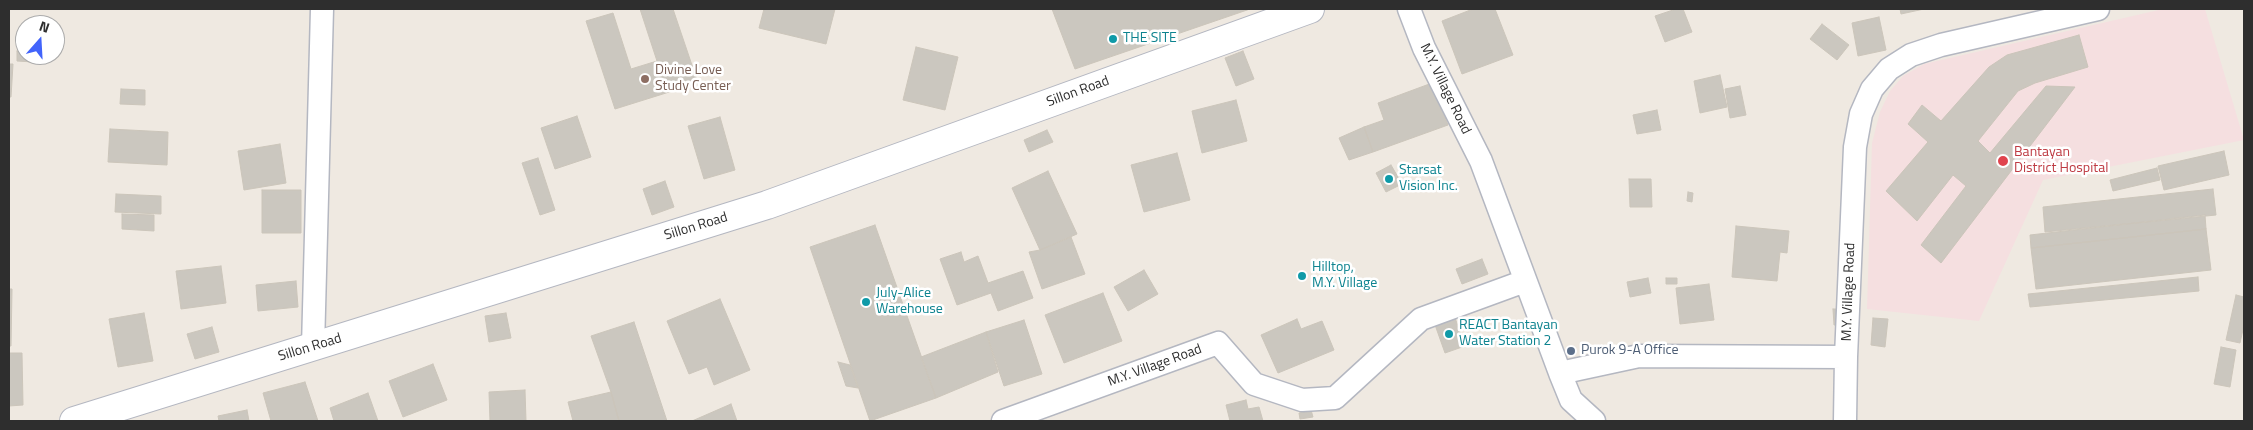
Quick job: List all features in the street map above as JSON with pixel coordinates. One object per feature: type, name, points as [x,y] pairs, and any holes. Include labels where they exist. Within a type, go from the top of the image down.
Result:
[{"type":"main road","name":"Sillon Road","points":[[74,421],[767,205],[1310,9]]},
{"type":"street","points":[[313,347],[322,9]]},
{"type":"street","name":"M.Y. Village Road","points":[[1409,9],[1424,48],[1482,161],[1560,373],[1639,356],[1846,357],[1855,147],[1861,114],[1872,89],[1889,69],[1911,56],[1941,45],[2098,9]]},
{"type":"street","name":"M.Y. Village Road","points":[[1003,421],[1218,343],[1254,384],[1302,400],[1335,398],[1420,319],[1525,281]]},
{"type":"street","points":[[1845,421],[1846,357]]},
{"type":"street","points":[[1560,373],[1571,400],[1594,421]]},
{"type":"shaded area","name":"Bantayan District Hospital","points":[[2163,9],[2205,9],[2244,140],[2043,180],[1979,321],[1867,309],[1872,143],[1880,112],[1890,91],[1903,76],[1924,64]]},
{"type":"building","points":[[640,9],[673,9],[698,83],[615,109],[586,21],[613,13],[631,69],[657,61]]},
{"type":"building","points":[[764,9],[835,9],[826,44],[759,28]]},
{"type":"building","name":"THE SITE","points":[[1052,9],[1250,9],[1075,69]]},
{"type":"building","points":[[1473,9],[1495,9],[1513,55],[1462,74],[1442,21]]},
{"type":"building","points":[[1676,9],[1683,9],[1692,32],[1665,42],[1655,16]]},
{"type":"building","points":[[1900,9],[1924,9],[1901,14]]},
{"type":"building","points":[[1879,17],[1886,50],[1858,56],[1852,23]]},
{"type":"building","points":[[1822,24],[1849,45],[1837,60],[1810,39]]},
{"type":"building","name":"Bantayan District Hospital","points":[[2079,35],[2088,67],[2035,83],[2018,91],[1978,141],[1990,153],[2046,86],[2075,87],[1941,263],[1921,245],[1966,186],[1953,175],[1917,221],[1886,191],[1928,142],[1908,124],[1922,105],[1941,121],[1989,67],[2007,55]]},
{"type":"building","points":[[916,47],[958,57],[945,110],[903,100]]},
{"type":"building","points":[[1243,51],[1254,79],[1236,86],[1225,58]]},
{"type":"building","points":[[9,64],[13,64],[11,97],[9,97]]},
{"type":"building","points":[[1720,75],[1727,107],[1700,113],[1694,81]]},
{"type":"building","points":[[1432,83],[1448,125],[1373,152],[1364,127],[1384,120],[1378,103]]},
{"type":"building","points":[[1740,86],[1746,115],[1730,118],[1725,89]]},
{"type":"building","points":[[121,89],[145,90],[145,105],[120,104]]},
{"type":"building","points":[[1236,100],[1247,141],[1202,153],[1192,111]]},
{"type":"building","points":[[1657,110],[1661,130],[1637,134],[1633,115]]},
{"type":"building","points":[[577,116],[591,157],[555,169],[541,128]]},
{"type":"building","points":[[720,117],[735,170],[704,179],[688,126]]},
{"type":"building","points":[[1364,127],[1373,152],[1349,160],[1339,138]]},
{"type":"building","points":[[110,129],[168,132],[167,165],[108,162]]},
{"type":"building","points":[[1047,130],[1053,142],[1029,152],[1024,140]]},
{"type":"building","points":[[280,144],[286,183],[244,190],[238,151]]},
{"type":"building","points":[[2224,151],[2229,175],[2164,190],[2158,166]]},
{"type":"building","points":[[1177,153],[1190,200],[1144,212],[1131,165]]},
{"type":"building","points":[[538,158],[555,210],[540,215],[522,163]]},
{"type":"building","name":"Starsat Vision Inc.","points":[[1391,165],[1402,184],[1386,192],[1376,173]]},
{"type":"building","points":[[2157,168],[2160,180],[2113,191],[2110,180]]},
{"type":"building","points":[[1048,171],[1077,234],[1040,250],[1012,188]]},
{"type":"building","points":[[1629,179],[1651,179],[1652,207],[1630,207]]},
{"type":"building","points":[[665,181],[674,207],[652,215],[643,189]]},
{"type":"building","points":[[2213,189],[2216,215],[2045,232],[2043,207]]},
{"type":"building","points":[[262,190],[301,190],[301,233],[262,233]]},
{"type":"building","points":[[1688,192],[1693,193],[1692,202],[1687,201]]},
{"type":"building","points":[[116,194],[161,196],[161,214],[115,212]]},
{"type":"building","points":[[122,214],[154,215],[154,231],[122,229]]},
{"type":"building","points":[[2205,215],[2206,229],[2031,248],[2030,235]]},
{"type":"building","name":"July-Alice Warehouse","points":[[875,225],[936,398],[870,421],[810,247]]},
{"type":"building","points":[[1736,226],[1789,231],[1787,253],[1780,252],[1777,281],[1732,277]]},
{"type":"building","points":[[2206,229],[2211,270],[2036,289],[2031,248]]},
{"type":"building","points":[[1071,237],[1085,274],[1042,289],[1029,252],[1040,250]]},
{"type":"building","points":[[961,252],[964,262],[978,256],[988,283],[1023,271],[1033,298],[998,311],[991,293],[957,305],[940,259]]},
{"type":"building","points":[[1482,259],[1488,274],[1462,284],[1456,269]]},
{"type":"building","points":[[221,266],[226,303],[181,309],[176,271]]},
{"type":"building","points":[[1144,270],[1158,294],[1128,311],[1114,287]]},
{"type":"building","points":[[2198,277],[2199,291],[2030,307],[2028,294]]},
{"type":"building","points":[[1648,278],[1651,293],[1630,297],[1627,282]]},
{"type":"building","points":[[1666,278],[1677,278],[1677,284],[1666,284]]},
{"type":"building","points":[[296,281],[298,307],[258,311],[256,285]]},
{"type":"building","points":[[1709,284],[1714,320],[1680,324],[1676,288]]},
{"type":"building","points":[[9,289],[12,289],[11,346],[9,346]]},
{"type":"building","points":[[1103,293],[1122,341],[1064,363],[1045,315]]},
{"type":"building","points":[[2236,295],[2244,297],[2244,325],[2240,343],[2226,340]]},
{"type":"building","points":[[720,299],[750,370],[714,385],[707,367],[689,374],[667,321]]},
{"type":"building","points":[[1833,309],[1840,309],[1841,325],[1834,325]]},
{"type":"building","points":[[144,313],[153,361],[118,367],[109,319]]},
{"type":"building","points":[[506,313],[511,338],[489,342],[485,316]]},
{"type":"building","name":"REACT Bantayan Water Station 2","points":[[1454,315],[1465,346],[1445,353],[1434,322]]},
{"type":"building","points":[[1873,318],[1888,319],[1885,347],[1871,345]]},
{"type":"building","points":[[1297,319],[1301,329],[1322,321],[1334,350],[1278,373],[1261,335]]},
{"type":"building","points":[[1024,320],[1042,374],[1004,386],[986,332]]},
{"type":"building","points":[[634,322],[667,421],[619,421],[591,336]]},
{"type":"building","points":[[212,327],[219,352],[195,359],[187,334]]},
{"type":"building","points":[[986,332],[998,372],[936,398],[921,357]]},
{"type":"building","points":[[2221,347],[2236,350],[2230,387],[2214,384]]},
{"type":"building","points":[[9,353],[22,353],[23,405],[9,406]]},
{"type":"building","points":[[838,362],[850,365],[858,388],[846,386]]},
{"type":"building","points":[[433,364],[447,400],[403,417],[389,381]]},
{"type":"building","points":[[305,382],[318,421],[271,421],[263,393]]},
{"type":"building","points":[[525,390],[526,421],[490,421],[489,392]]},
{"type":"building","points":[[611,392],[619,421],[573,421],[568,402]]},
{"type":"building","points":[[368,393],[378,421],[334,421],[330,408]]},
{"type":"building","points":[[1246,400],[1248,409],[1259,407],[1263,421],[1230,421],[1226,405]]},
{"type":"building","points":[[731,404],[737,421],[692,421]]},
{"type":"building","points":[[247,410],[249,421],[219,421],[218,416]]},
{"type":"building","points":[[1311,410],[1313,417],[1300,419],[1299,413]]},
{"type":"place","name":"THE SITE","points":[[1113,39]]},
{"type":"place","name":"Divine Love Study Center","points":[[645,79]]},
{"type":"place","name":"Bantayan District Hospital","points":[[2003,161]]},
{"type":"place","name":"Starsat Vision Inc.","points":[[1389,179]]},
{"type":"place","name":"Hilltop, M.Y. Village","points":[[1302,276]]},
{"type":"place","name":"July-Alice Warehouse","points":[[866,302]]},
{"type":"place","name":"REACT Bantayan Water Station 2","points":[[1449,334]]},
{"type":"place","name":"Purok 9-A Office","points":[[1571,351]]}]
